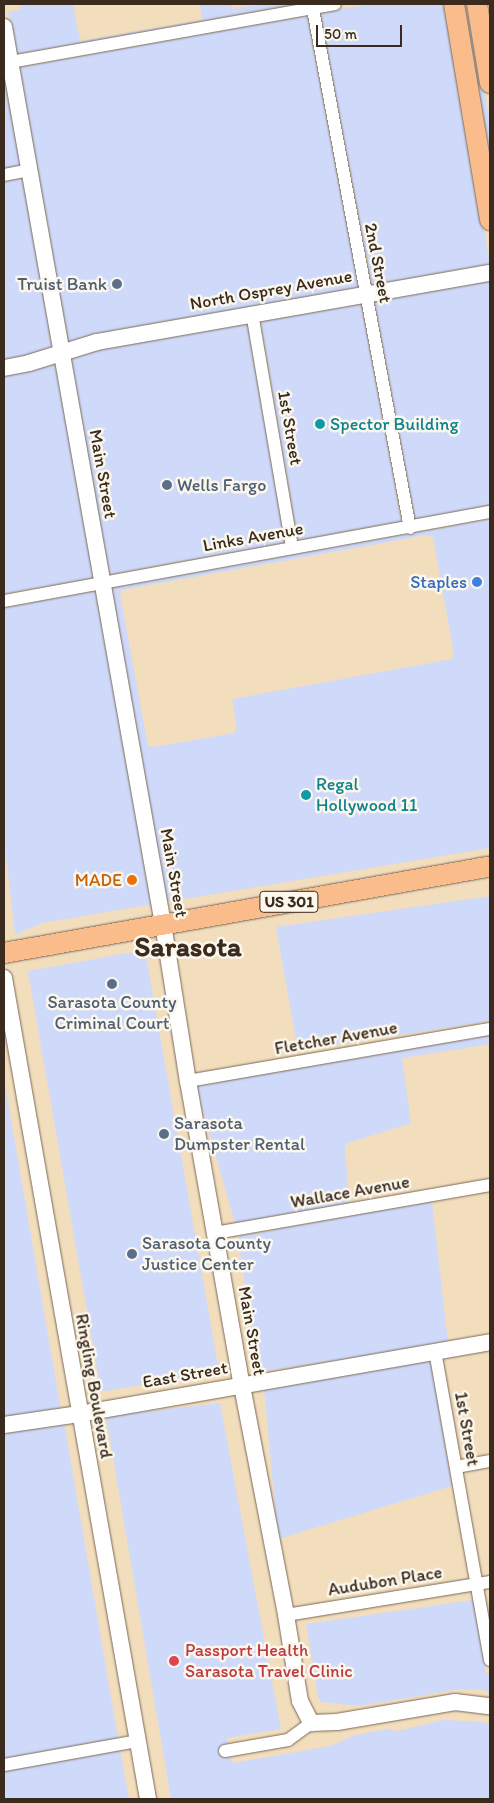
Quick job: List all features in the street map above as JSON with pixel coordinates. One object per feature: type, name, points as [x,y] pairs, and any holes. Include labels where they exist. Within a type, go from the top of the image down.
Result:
[{"type":"main road","points":[[454,4],[490,220]]},
{"type":"main road","points":[[477,4],[490,83]]},
{"type":"main road","name":"US 301","points":[[4,953],[490,866]]},
{"type":"street","points":[[10,62],[312,6],[335,4]]},
{"type":"street","name":"2nd Street","points":[[312,6],[410,528]]},
{"type":"street","name":"Main Street","points":[[4,27],[60,354],[163,924],[188,1081],[242,1386],[286,1614],[300,1702],[311,1723]]},
{"type":"street","points":[[4,174],[30,170]]},
{"type":"street","name":"North Osprey Avenue","points":[[4,368],[29,363],[96,342],[490,272]]},
{"type":"street","name":"1st Street","points":[[252,314],[292,548]]},
{"type":"street","name":"Links Avenue","points":[[4,600],[490,512]]},
{"type":"street","name":"Ringling Boulevard","points":[[4,978],[148,1799]]},
{"type":"street","name":"Fletcher Avenue","points":[[188,1081],[490,1029]]},
{"type":"street","name":"Wallace Avenue","points":[[215,1233],[490,1185]]},
{"type":"street","name":"East Street","points":[[4,1425],[79,1414],[490,1342]]},
{"type":"street","name":"1st Street","points":[[435,1351],[490,1660]]},
{"type":"street","points":[[456,1467],[490,1461]]},
{"type":"street","name":"Audubon Place","points":[[286,1614],[490,1582]]},
{"type":"street","points":[[225,1751],[288,1740],[311,1723],[336,1722],[455,1702],[490,1706]]},
{"type":"street","points":[[4,1765],[137,1741]]},
{"type":"shaded area","points":[[20,4],[73,4],[80,41],[202,20],[200,4],[231,4],[232,9],[262,4],[302,4],[16,55],[8,12],[21,10]]},
{"type":"shaded area","points":[[370,4],[447,4],[490,266],[372,287],[320,13]]},
{"type":"shaded area","points":[[461,4],[470,4],[490,124],[490,180]]},
{"type":"shaded area","points":[[307,15],[359,289],[66,346],[18,67]]},
{"type":"shaded area","points":[[4,65],[22,165],[4,169]]},
{"type":"shaded area","points":[[24,177],[53,350],[4,362],[4,182]]},
{"type":"shaded area","points":[[490,279],[490,506],[415,521],[374,299]]},
{"type":"shaded area","name":"Spector Building","points":[[361,301],[402,524],[298,541],[260,318]]},
{"type":"shaded area","points":[[247,321],[285,543],[107,575],[68,357],[98,348]]},
{"type":"shaded area","points":[[55,361],[94,578],[4,594],[4,374]]},
{"type":"shaded area","points":[[490,519],[490,848],[166,902],[109,587]],"holes":[[[427,535],[433,537],[454,654],[452,659],[232,699],[237,727],[234,733],[153,747],[148,746],[120,594],[122,590]]]},
{"type":"shaded area","points":[[96,589],[153,904],[42,923],[15,935],[4,838],[4,607]]},
{"type":"shaded area","points":[[490,896],[490,1021],[298,1051],[276,927]]},
{"type":"shaded area","points":[[145,950],[219,1371],[101,1392],[28,971]]},
{"type":"shaded area","points":[[490,1034],[490,1044],[402,1058],[411,1123],[345,1144],[349,1203],[237,1223],[234,1220],[196,1086]]},
{"type":"shaded area","points":[[4,1078],[61,1411],[4,1419]]},
{"type":"shaded area","points":[[432,1201],[448,1343],[258,1372],[238,1239],[240,1236]]},
{"type":"shaded area","points":[[430,1358],[452,1486],[278,1539],[264,1388]]},
{"type":"shaded area","points":[[220,1403],[281,1729],[227,1738],[232,1763],[330,1746],[355,1735],[388,1729],[398,1731],[443,1720],[483,1722],[490,1724],[490,1799],[171,1799],[106,1416]]},
{"type":"shaded area","points":[[64,1422],[118,1738],[4,1759],[4,1431]]},
{"type":"shaded area","points":[[473,1600],[486,1673],[490,1673],[490,1693],[483,1690],[460,1689],[359,1706],[321,1702],[318,1696],[306,1624]]},
{"type":"shaded area","points":[[120,1750],[129,1799],[4,1799],[4,1771]]},
{"type":"place","name":"Truist Bank","points":[[117,284]]},
{"type":"place","name":"Spector Building","points":[[320,424]]},
{"type":"place","name":"Wells Fargo","points":[[167,485]]},
{"type":"place","name":"Staples","points":[[477,582]]},
{"type":"place","name":"Regal Hollywood 11","points":[[306,795]]},
{"type":"place","name":"MADE","points":[[132,880]]},
{"type":"place","name":"Sarasota County Criminal Court","points":[[112,984]]},
{"type":"place","name":"Sarasota Dumpster Rental","points":[[164,1134]]},
{"type":"place","name":"Sarasota County Justice Center","points":[[132,1254]]},
{"type":"place","name":"Passport Health Sarasota Travel Clinic","points":[[174,1661]]},
{"type":"district","name":"Sarasota","points":[[188,946]]}]
